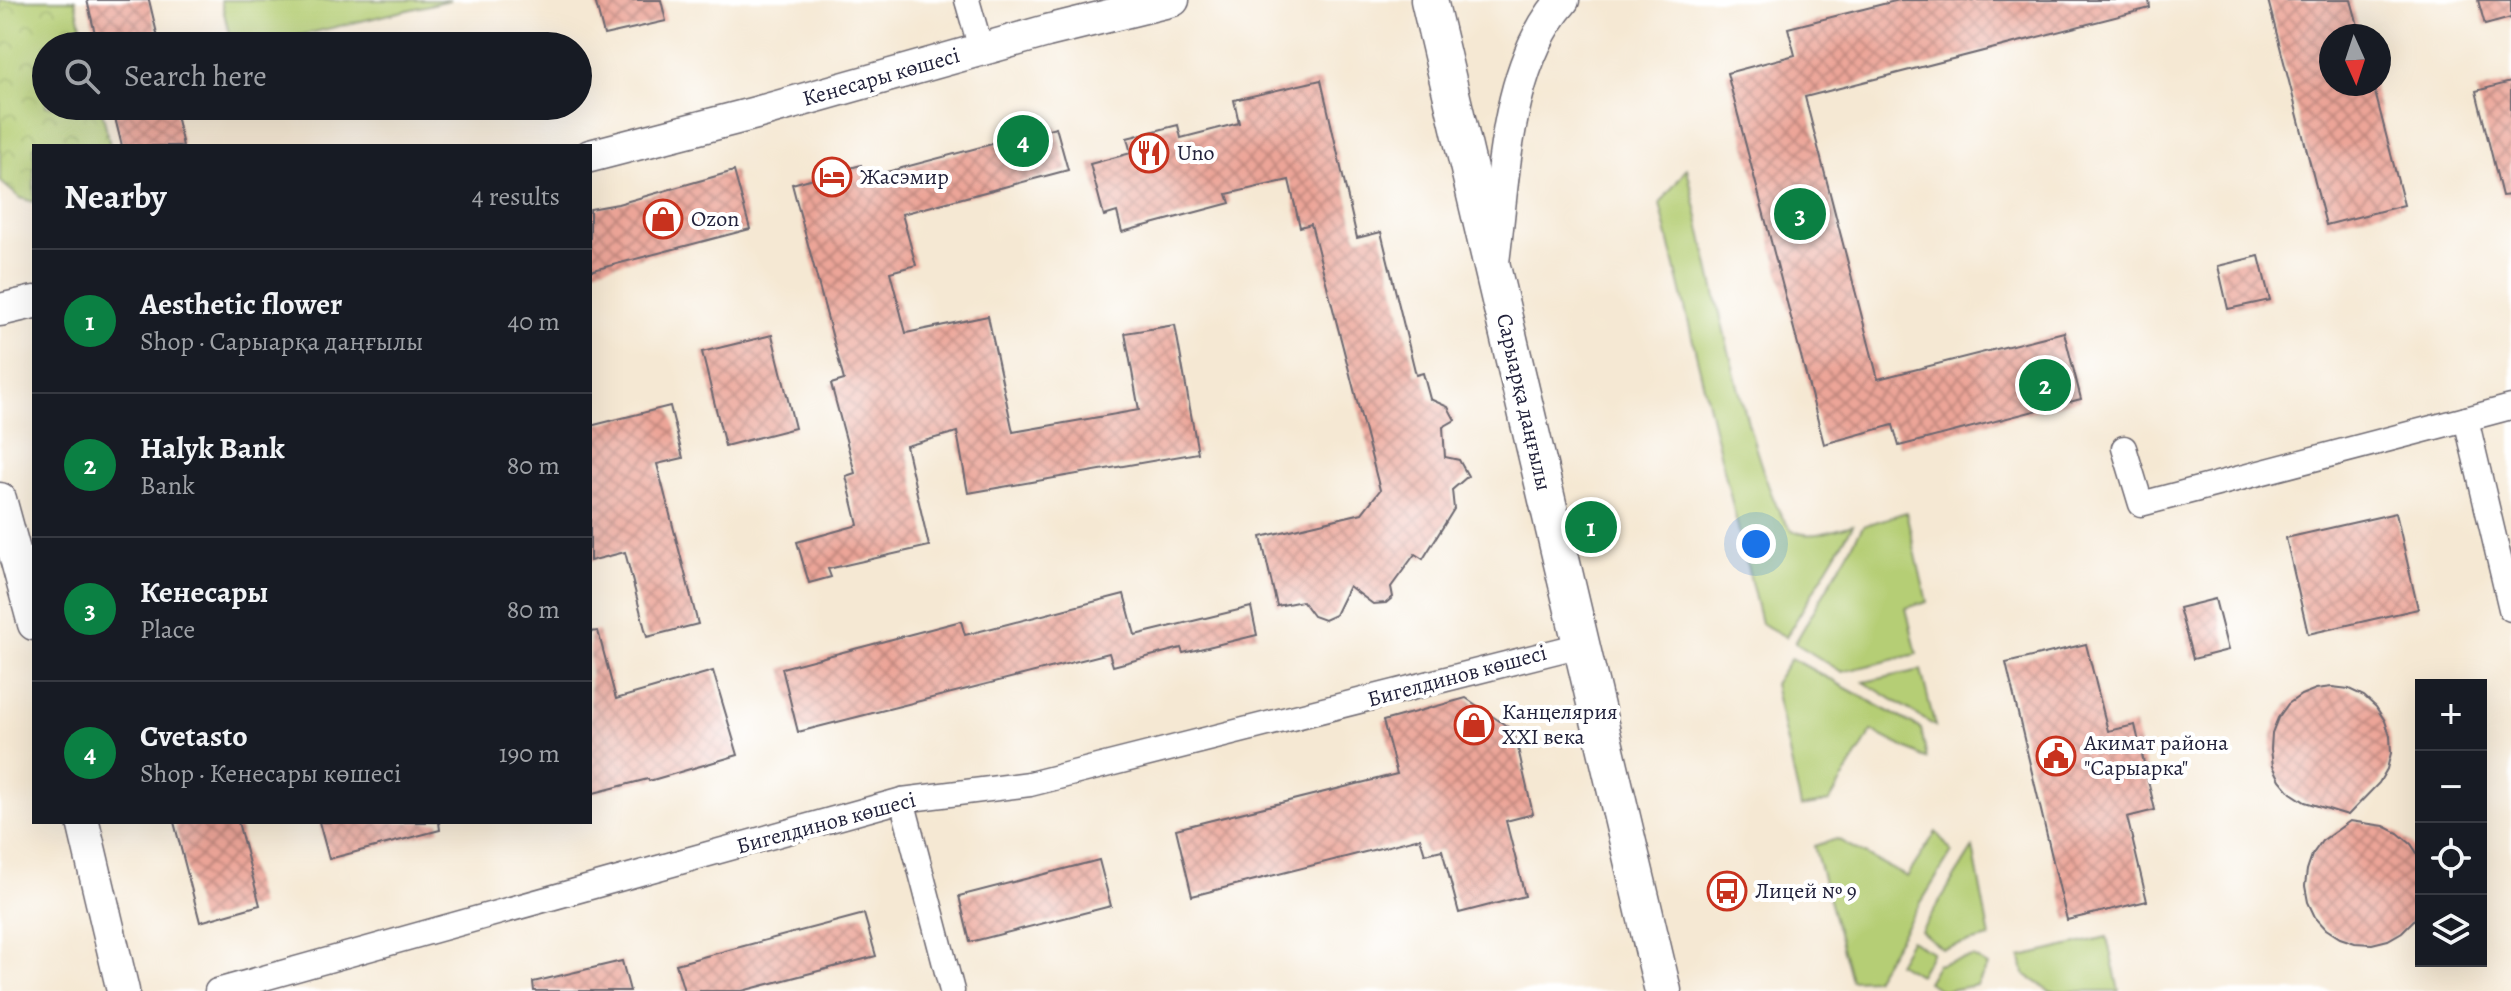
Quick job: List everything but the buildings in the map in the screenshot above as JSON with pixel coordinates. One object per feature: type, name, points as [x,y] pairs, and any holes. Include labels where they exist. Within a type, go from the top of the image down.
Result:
[{"type":"main road","name":"Сарыарқа даңғылы","points":[[1429,0],[1663,991]]},
{"type":"main road","points":[[1492,269],[1512,124],[1524,71],[1540,30],[1563,0]]},
{"type":"main road","name":"Кенесары көшесі","points":[[592,155],[1159,2]]},
{"type":"main road","points":[[0,310],[32,302]]},
{"type":"main road","points":[[0,499],[32,617]]},
{"type":"main road","points":[[83,824],[123,991]]},
{"type":"street","points":[[967,0],[981,49]]},
{"type":"street","points":[[2124,448],[2141,504],[2511,407]]},
{"type":"street","points":[[2466,419],[2511,609]]},
{"type":"street","name":"Бигелдинов көшесі","points":[[217,991],[902,800],[1030,784],[1581,645]]},
{"type":"street","points":[[902,800],[952,991]]},
{"type":"green space","points":[[0,0],[75,0],[83,32],[32,32],[32,120],[104,120],[110,144],[32,144],[32,201],[20,198],[0,181]]},
{"type":"green space","points":[[221,0],[450,0],[314,32],[229,32]]},
{"type":"green space","points":[[1687,168],[1732,363],[1764,474],[1780,512],[1794,531],[1801,533],[1824,533],[1853,525],[1786,637],[1761,623],[1660,204]]},
{"type":"green space","points":[[1906,512],[1927,602],[1906,608],[1917,654],[1842,672],[1795,643],[1863,526]]},
{"type":"green space","points":[[1791,658],[1921,729],[1927,759],[1872,731],[1829,802],[1801,807],[1774,684]]},
{"type":"green space","points":[[1921,670],[1935,726],[1864,682]]},
{"type":"green space","points":[[1936,832],[1952,852],[1874,979],[1851,980],[1814,846],[1837,839],[1907,877]]},
{"type":"green space","points":[[1973,848],[1990,938],[1942,949],[1921,931]]},
{"type":"green space","points":[[2107,937],[2119,991],[2050,991],[2024,974],[2021,957]]},
{"type":"green space","points":[[1910,940],[1932,952],[1919,975],[1897,963]]},
{"type":"green space","points":[[1973,957],[1988,966],[1977,985],[1943,991],[1927,982],[1937,965]]},
{"type":"place","name":"Cvetasto","points":[[1023,141]]},
{"type":"place","name":"Uno","points":[[1149,153]]},
{"type":"place","name":"Жасэмир","points":[[832,177]]},
{"type":"place","name":"Кенесары","points":[[1800,214]]},
{"type":"place","name":"Ozon","points":[[663,219]]},
{"type":"place","name":"Halyk Bank","points":[[2045,385]]},
{"type":"place","name":"Aesthetic flower","points":[[1591,527]]},
{"type":"place","name":"Канцелярия XXI века","points":[[1474,725]]},
{"type":"place","name":"Акимат района \"Сарыарка\"","points":[[2056,756]]},
{"type":"place","name":"Лицей № 9","points":[[1727,891]]}]
